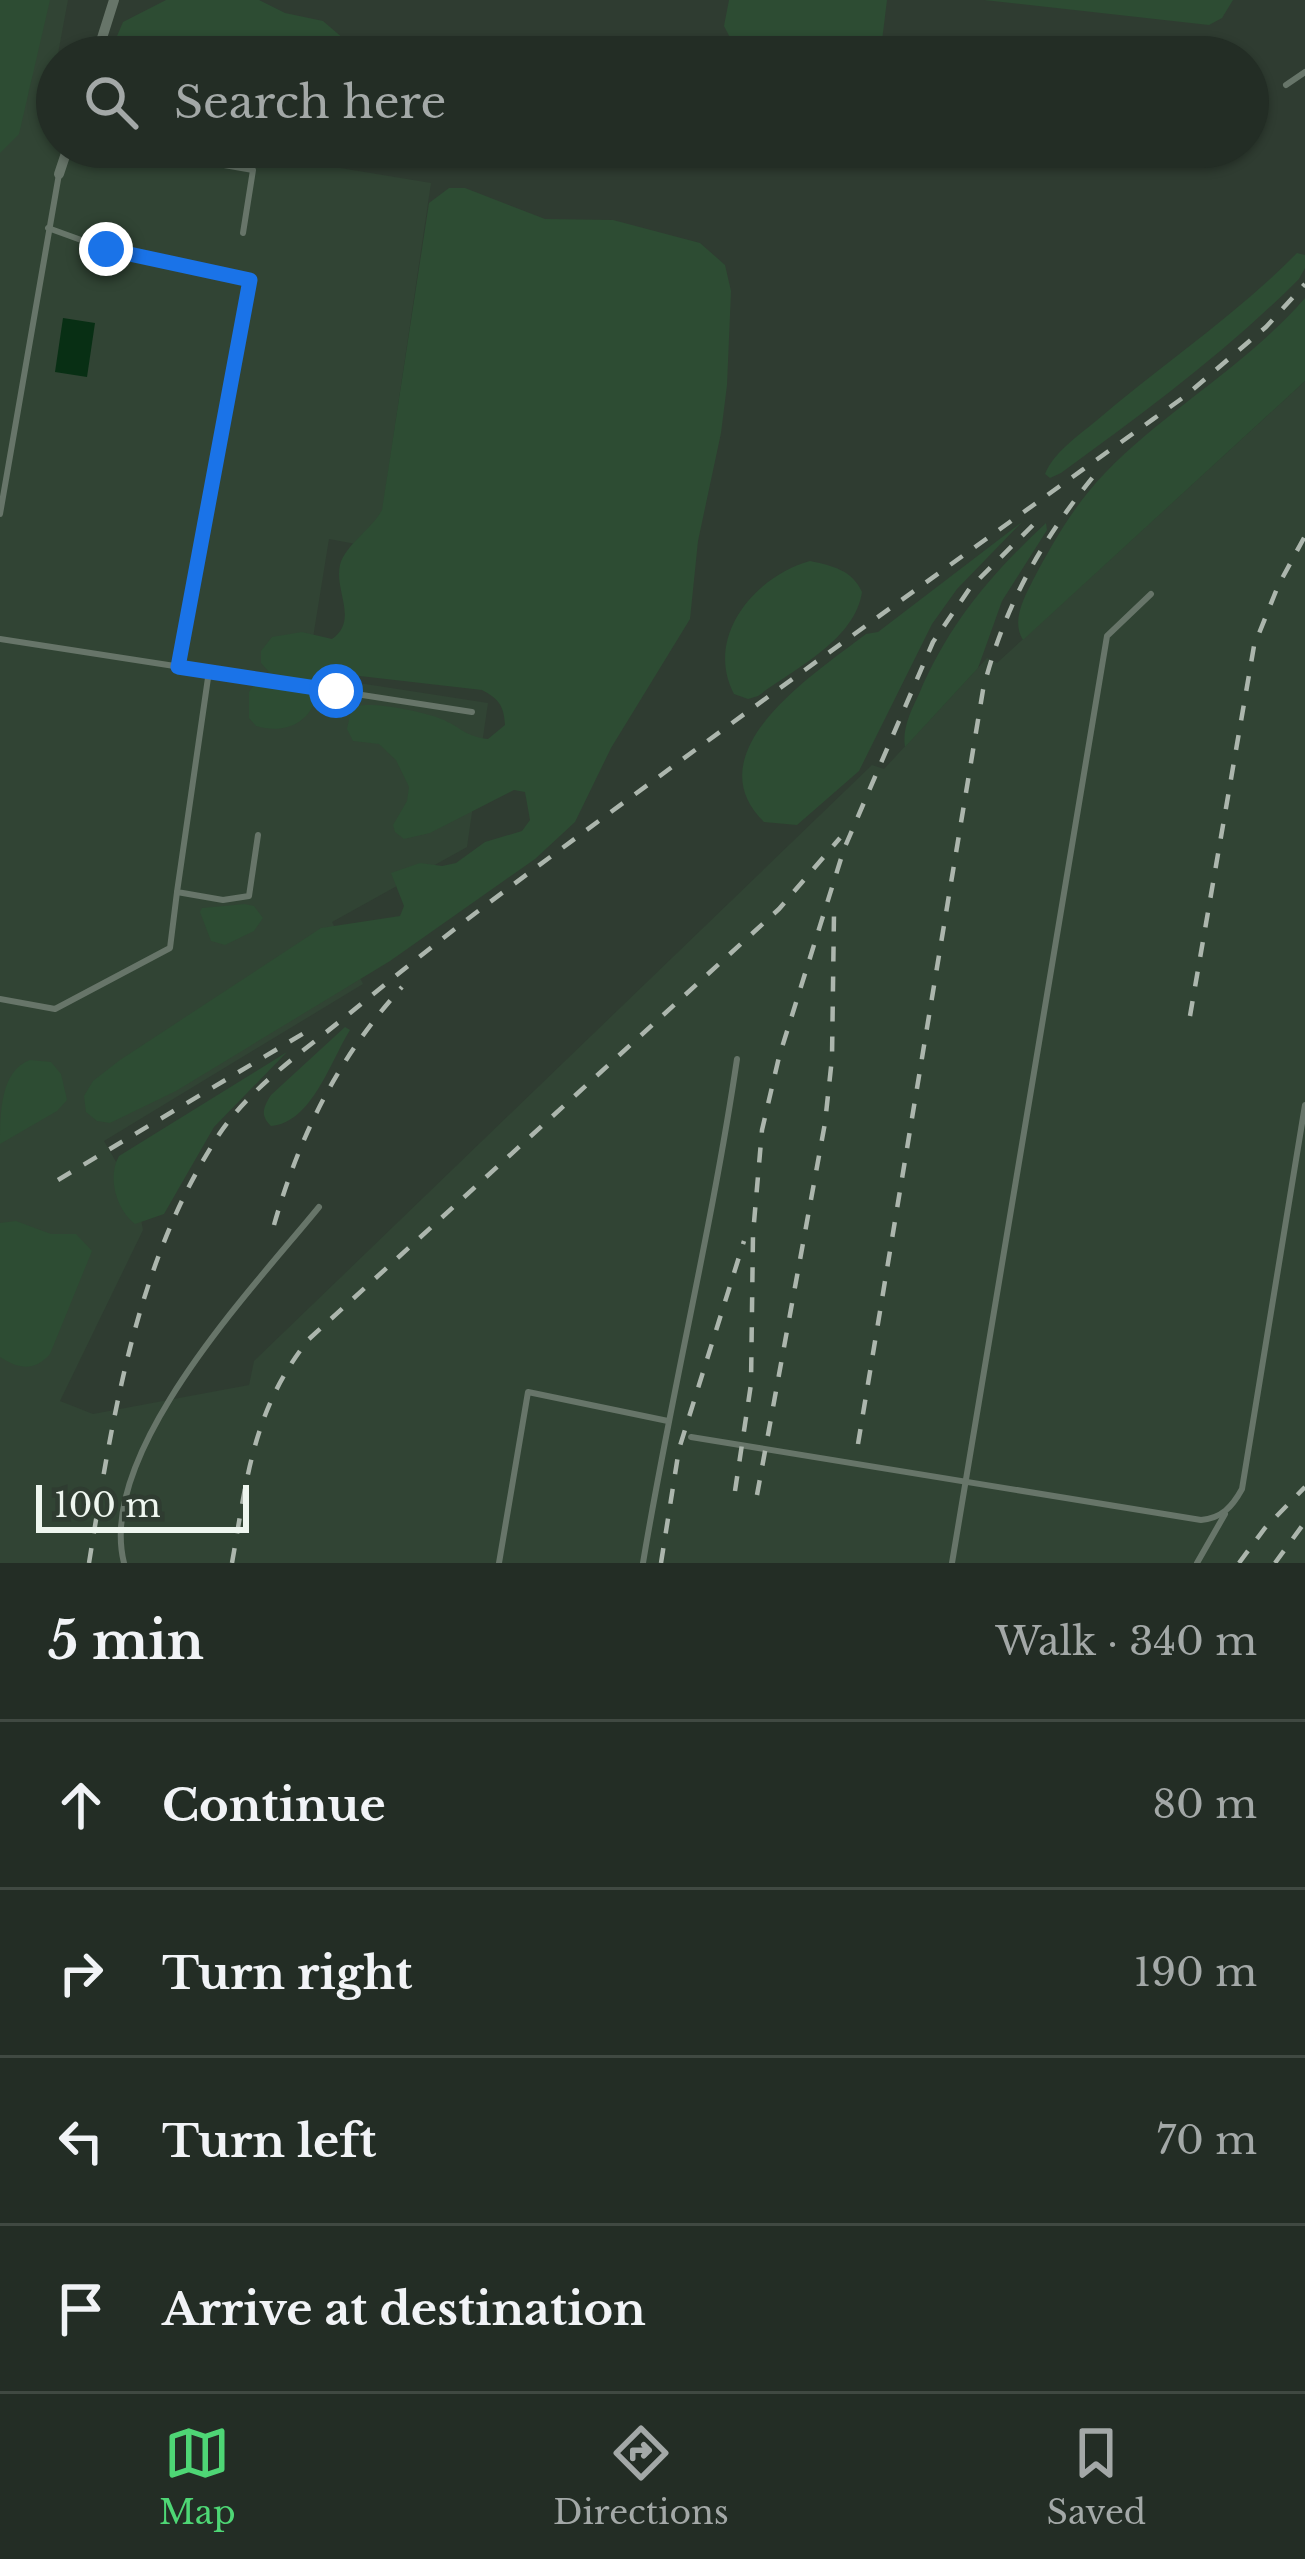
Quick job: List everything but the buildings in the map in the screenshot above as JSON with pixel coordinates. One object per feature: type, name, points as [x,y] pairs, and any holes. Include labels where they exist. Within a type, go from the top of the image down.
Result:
[{"type":"street","points":[[103,36],[114,0]]},
{"type":"street","points":[[59,174],[61,168]]},
{"type":"lane","points":[[1286,85],[1305,72]]},
{"type":"lane","points":[[242,168],[254,170],[243,233]]},
{"type":"lane","points":[[0,514],[59,174]]},
{"type":"lane","points":[[48,228],[106,249],[250,280],[178,667]]},
{"type":"lane","points":[[952,1563],[1107,636],[1151,594]]},
{"type":"lane","points":[[0,639],[472,712]]},
{"type":"lane","points":[[0,999],[55,1009],[170,948],[208,671]]},
{"type":"lane","points":[[177,892],[223,900],[249,896],[258,835]]},
{"type":"lane","points":[[643,1563],[712,1220],[737,1059]]},
{"type":"lane","points":[[1197,1563],[1242,1489],[1305,1105]]},
{"type":"lane","points":[[124,1563],[122,1540],[130,1488],[167,1400],[319,1207]]},
{"type":"lane","points":[[499,1563],[528,1392],[668,1421]]},
{"type":"lane","points":[[692,1437],[1201,1520],[1225,1513]]},
{"type":"shaded area","points":[[0,0],[68,0],[61,36],[36,36],[36,168],[341,168],[431,183],[377,548],[329,539],[307,675],[488,703],[467,847],[332,922],[363,984],[104,1141],[137,1198],[143,1230],[60,1401],[93,1414],[249,1385],[254,1361],[872,765],[884,769],[987,658],[997,663],[1305,381],[1305,1563],[0,1563]]},
{"type":"shaded area","points":[[0,0],[50,0],[42,36],[36,36],[36,61],[19,134],[0,153]]},
{"type":"shaded area","points":[[166,0],[259,0],[285,13],[323,21],[340,36],[117,36],[123,22]]},
{"type":"shaded area","points":[[729,0],[887,0],[883,36],[729,36],[724,26]]},
{"type":"shaded area","points":[[984,0],[1233,0],[1222,18],[1209,25]]},
{"type":"shaded area","points":[[449,188],[465,188],[545,219],[613,220],[700,243],[725,265],[731,291],[727,385],[698,541],[690,619],[611,748],[575,822],[535,859],[390,961],[176,1091],[110,1123],[97,1121],[86,1112],[84,1096],[93,1081],[120,1060],[321,928],[400,916],[404,906],[391,873],[420,863],[456,863],[485,842],[522,831],[530,820],[525,792],[514,790],[430,833],[404,839],[393,825],[409,787],[396,760],[379,744],[353,741],[347,729],[357,706],[376,705],[436,717],[488,739],[505,725],[500,704],[488,693],[351,675],[313,681],[270,673],[261,663],[261,651],[272,637],[302,632],[332,639],[344,623],[340,565],[382,510],[429,203]]},
{"type":"shaded area","points":[[1297,253],[1305,255],[1299,279],[1243,332],[1061,473],[1050,478],[1045,474],[1067,445],[1249,298]]},
{"type":"shaded area","points":[[1305,298],[1305,381],[1023,640],[1019,617],[1026,594],[1074,510],[1094,485],[1154,428],[1258,345]]},
{"type":"shaded area","points":[[63,318],[95,323],[87,377],[55,372]]},
{"type":"shaded area","points":[[1022,522],[957,589],[932,624],[859,771],[797,825],[764,822],[746,795],[743,768],[752,741],[770,716],[819,669],[866,634],[878,632]]},
{"type":"shaded area","points":[[1046,523],[1047,530],[1002,601],[978,668],[905,747],[910,713],[943,645],[989,581]]},
{"type":"shaded area","points":[[810,561],[847,574],[862,592],[848,625],[805,664],[758,696],[748,699],[734,694],[725,651],[740,612],[771,580]]},
{"type":"shaded area","points":[[262,685],[316,697],[307,714],[293,725],[256,726],[249,718],[249,692]]},
{"type":"shaded area","points":[[254,906],[263,918],[254,931],[225,945],[211,941],[202,908]]},
{"type":"shaded area","points":[[345,1027],[350,1030],[309,1102],[298,1114],[271,1126],[264,1111],[271,1095]]},
{"type":"shaded area","points":[[287,1052],[214,1127],[164,1214],[135,1224],[115,1192],[119,1156]]},
{"type":"shaded area","points":[[30,1060],[51,1062],[61,1074],[67,1100],[57,1111],[0,1144],[7,1084]]},
{"type":"shaded area","points":[[16,1221],[51,1234],[76,1234],[92,1251],[50,1354],[26,1367],[0,1357],[0,1223]]},
{"type":"railway","points":[[89,1563],[119,1396],[148,1286],[191,1182],[245,1102],[291,1060],[510,887],[1184,397],[1266,327],[1305,284]]},
{"type":"railway","points":[[858,1444],[983,690],[1002,630],[1027,575],[1097,472]]},
{"type":"railway","points":[[735,1491],[751,1384],[753,1234],[762,1130],[779,1057],[844,849],[933,642],[970,588],[1038,520]]},
{"type":"railway","points":[[1190,1016],[1254,646],[1305,536]]},
{"type":"railway","points":[[232,1563],[248,1473],[264,1418],[290,1365],[309,1339],[779,909],[840,838]]},
{"type":"railway","points":[[757,1495],[825,1123],[832,1058],[834,914]]},
{"type":"railway","points":[[274,1225],[296,1159],[324,1098],[359,1041],[402,987]]},
{"type":"railway","points":[[58,1180],[304,1033]]},
{"type":"railway","points":[[661,1563],[679,1449],[744,1241]]},
{"type":"railway","points":[[1239,1563],[1305,1487]]},
{"type":"railway","points":[[1275,1563],[1305,1522]]},
{"type":"route","points":[[106,249],[250,280],[178,667],[336,691]]}]
